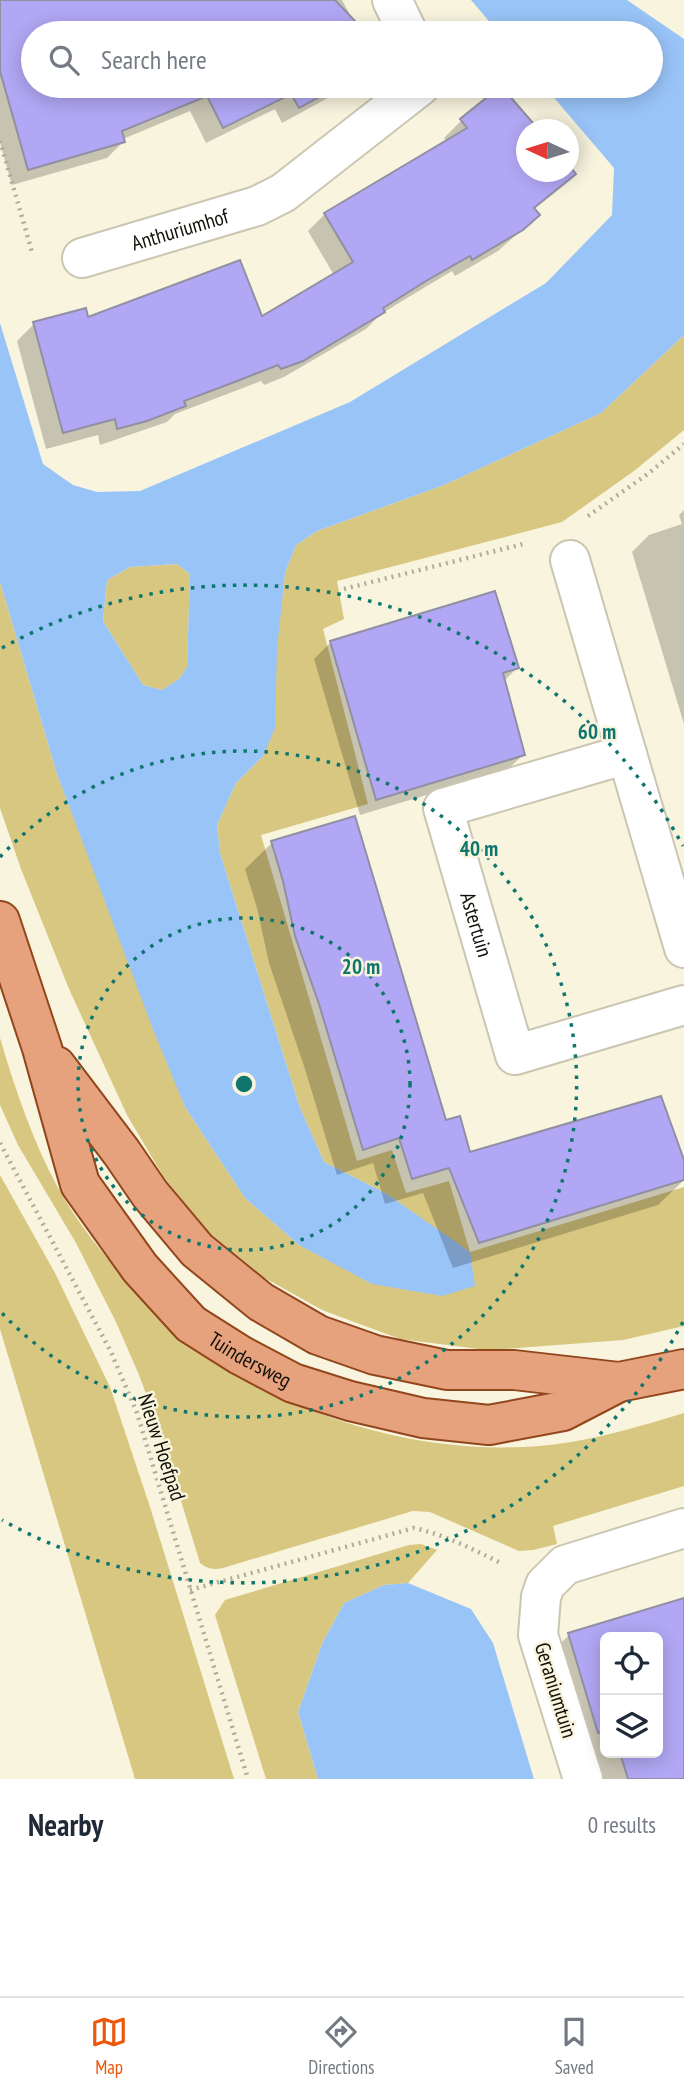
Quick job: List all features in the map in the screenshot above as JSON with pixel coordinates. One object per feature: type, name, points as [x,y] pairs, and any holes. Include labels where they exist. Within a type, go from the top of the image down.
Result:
[{"type":"main road","name":"Tuindersweg","points":[[0,921],[42,1048],[80,1184],[140,1268],[191,1324],[240,1355],[293,1383],[350,1401],[423,1418],[489,1425],[563,1411],[619,1382],[684,1368]]},
{"type":"main road","name":"Tuindersweg","points":[[42,1048],[150,1194],[197,1250],[261,1302],[318,1335],[375,1355],[447,1370],[514,1370],[619,1382]]},
{"type":"street","points":[[392,0],[402,21]]},
{"type":"street","name":"Anthuriumhof","points":[[82,258],[257,206],[283,193],[405,98]]},
{"type":"street","points":[[570,560],[684,948]]},
{"type":"street","name":"Astertuin","points":[[627,754],[443,808],[515,1055],[684,1005]]},
{"type":"street","points":[[545,1585],[565,1565],[684,1528]]},
{"type":"street","name":"Geraniumtuin","points":[[545,1585],[541,1597],[538,1636],[583,1779]]},
{"type":"path","points":[[0,141],[38,272],[82,258]]},
{"type":"path","points":[[586,517],[649,473],[684,444]]},
{"type":"path","points":[[344,589],[529,542]]},
{"type":"path","name":"Nieuw Hoefpad","points":[[0,1143],[111,1352],[137,1413],[248,1779]]},
{"type":"path","points":[[190,1590],[414,1528],[462,1544],[545,1585]]},
{"type":"shaded area","points":[[684,335],[684,430],[634,471],[562,522],[337,581],[344,619],[323,629],[368,804],[261,835],[357,1161],[392,1150],[406,1193],[449,1181],[470,1252],[684,1187],[684,1326],[623,1340],[504,1349],[479,1349],[400,1339],[322,1310],[263,1277],[207,1231],[163,1176],[127,1115],[69,989],[21,869],[0,808],[0,582],[57,774],[185,1107],[245,1198],[299,1245],[474,1286],[469,1252],[387,1194],[324,1162],[300,1108],[220,853],[217,825],[236,783],[263,756],[285,573],[296,545],[317,531],[444,485],[601,413]]},
{"type":"shaded area","points":[[177,564],[190,574],[187,667],[179,679],[162,690],[143,685],[103,621],[107,580],[130,567]]},
{"type":"shaded area","points":[[0,1038],[32,1132],[68,1205],[93,1241],[136,1291],[202,1354],[268,1390],[338,1420],[411,1439],[448,1444],[485,1447],[544,1446],[585,1440],[684,1413],[684,1486],[553,1526],[557,1544],[533,1550],[519,1551],[430,1512],[413,1511],[223,1568],[203,1565],[200,1563],[159,1429],[116,1322],[76,1243],[18,1145],[0,1105]]},
{"type":"shaded area","points":[[0,1175],[55,1273],[110,1387],[234,1779],[135,1779],[0,1329]]},
{"type":"shaded area","points":[[421,1544],[437,1550],[408,1583],[384,1585],[344,1603],[322,1644],[298,1712],[318,1779],[266,1779],[215,1615],[225,1600],[409,1545]]},
{"type":"water","points":[[471,0],[627,0],[658,21],[489,21]]},
{"type":"water","points":[[663,25],[684,39],[684,335],[601,413],[444,485],[317,531],[296,545],[285,573],[277,649],[275,728],[263,756],[236,783],[217,825],[220,853],[300,1108],[324,1162],[387,1194],[470,1252],[475,1286],[442,1296],[372,1284],[299,1245],[245,1198],[185,1107],[154,1032],[57,774],[0,582],[0,323],[43,464],[73,485],[97,492],[140,491],[350,402],[546,283],[612,215],[614,168],[579,127],[579,119],[572,119],[554,98],[663,98]],"holes":[[[177,564],[190,574],[187,667],[179,679],[162,690],[143,685],[103,621],[107,580],[130,567]]]},
{"type":"water","points":[[408,1583],[471,1609],[493,1643],[534,1779],[318,1779],[298,1712],[322,1644],[344,1603],[384,1585]]},
{"type":"building","points":[[0,0],[335,0],[355,21],[21,21],[21,98],[202,98],[122,131],[125,142],[28,170],[0,71]]},
{"type":"building","points":[[208,98],[283,98],[223,128]]},
{"type":"building","points":[[293,98],[318,98],[299,108]]},
{"type":"building","points":[[486,98],[511,98],[530,119],[516,119],[516,182],[566,182],[534,208],[540,215],[523,230],[472,260],[470,256],[426,281],[383,308],[385,312],[303,361],[281,369],[278,365],[184,401],[186,406],[147,421],[117,429],[115,419],[63,433],[33,322],[86,308],[88,317],[240,260],[262,316],[353,262],[324,213],[467,128],[460,119]]},
{"type":"building","points":[[495,591],[519,668],[503,673],[525,755],[376,800],[330,641]]},
{"type":"building","points":[[355,816],[446,1120],[460,1116],[470,1152],[661,1096],[684,1160],[684,1180],[479,1243],[449,1168],[412,1179],[399,1138],[363,1150],[319,1004],[295,936],[271,841]]},
{"type":"building","points":[[684,1598],[684,1779],[628,1779],[622,1758],[663,1758],[663,1632],[600,1632],[598,1733],[568,1633]]}]
